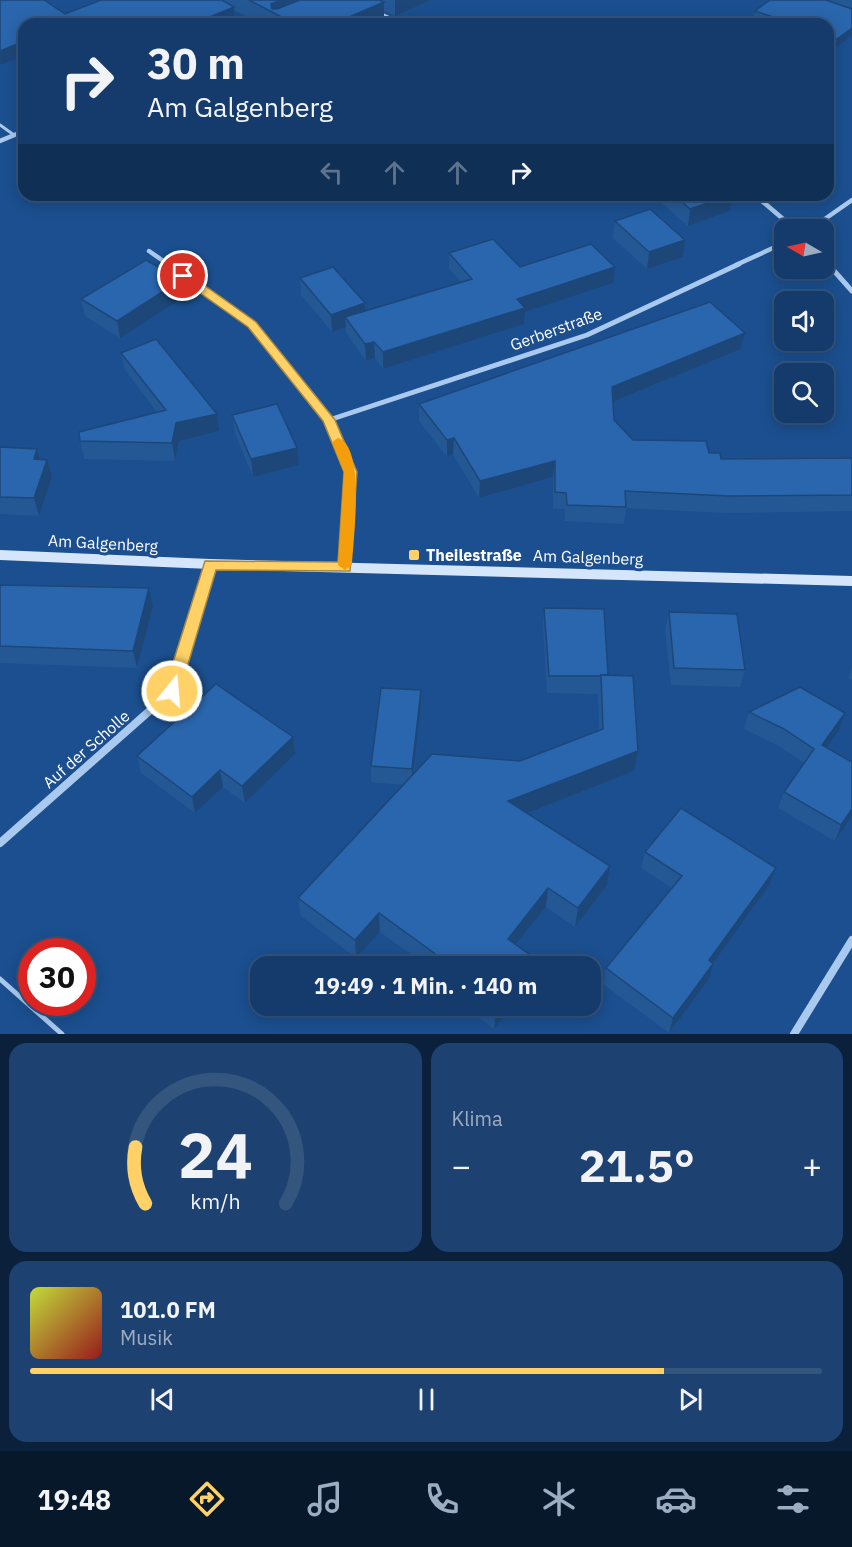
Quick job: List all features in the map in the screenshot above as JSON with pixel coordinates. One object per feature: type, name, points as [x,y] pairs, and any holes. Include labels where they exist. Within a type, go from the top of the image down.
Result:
[{"type":"main road","name":"Am Galgenberg","points":[[0,555],[210,564],[852,581]]},
{"type":"street","points":[[371,10],[388,18]]},
{"type":"street","points":[[0,141],[18,133]]},
{"type":"street","points":[[825,219],[852,200]]},
{"type":"street","points":[[762,201],[783,219]]},
{"type":"street","name":"Gerberstraße","points":[[329,420],[587,335],[774,248]]},
{"type":"street","points":[[149,251],[252,325],[329,420],[351,472],[345,567]]},
{"type":"street","points":[[834,270],[852,291]]},
{"type":"street","name":"Auf der Scholle","points":[[0,843],[172,691],[210,564]]},
{"type":"street","points":[[794,1034],[852,940]]},
{"type":"lane","points":[[0,125],[14,135]]},
{"type":"lane","points":[[0,979],[62,1034]]},
{"type":"building","points":[[0,0],[44,0],[65,14],[101,0],[222,0],[234,7],[207,18],[18,18],[18,44],[0,51]]},
{"type":"building","points":[[249,0],[281,0],[271,4],[272,9],[300,0],[379,0],[384,2],[347,18],[284,18]]},
{"type":"building","points":[[770,0],[826,0],[852,9],[852,28],[837,39],[834,38],[834,18],[775,18],[755,11]]},
{"type":"building","points":[[681,201],[714,201],[690,209]]},
{"type":"building","points":[[650,209],[685,240],[649,252],[615,221]]},
{"type":"building","points":[[493,239],[520,267],[591,244],[615,267],[517,299],[525,308],[383,352],[374,342],[365,344],[345,317],[472,279],[449,253]]},
{"type":"building","points":[[146,260],[181,280],[117,321],[81,299]]},
{"type":"building","points":[[333,267],[365,303],[331,315],[300,278]]},
{"type":"building","points":[[710,302],[745,333],[612,387],[614,420],[633,440],[706,441],[709,453],[720,453],[721,459],[852,458],[852,495],[728,496],[625,491],[626,507],[567,505],[566,493],[555,492],[555,461],[480,481],[454,438],[447,440],[419,404]]},
{"type":"building","points":[[156,339],[217,414],[176,423],[172,443],[80,441],[79,432],[166,410],[121,353]]},
{"type":"building","points":[[277,404],[297,448],[251,459],[232,415]]},
{"type":"building","points":[[0,447],[37,449],[34,459],[47,460],[34,498],[0,497]]},
{"type":"building","points":[[0,585],[149,588],[133,651],[0,646]]},
{"type":"building","points":[[544,608],[604,609],[608,675],[549,676]]},
{"type":"building","points":[[669,612],[737,614],[745,670],[674,668]]},
{"type":"building","points":[[601,675],[633,676],[638,751],[508,801],[610,866],[578,908],[548,888],[508,939],[531,956],[438,956],[379,913],[355,940],[298,898],[432,754],[520,761],[603,729]]},
{"type":"building","points":[[216,684],[293,737],[242,786],[220,770],[192,797],[137,756]]},
{"type":"building","points":[[800,687],[845,713],[822,745],[852,762],[852,809],[841,825],[784,792],[814,749],[784,729],[749,712]]},
{"type":"building","points":[[381,688],[421,690],[412,769],[371,766]]},
{"type":"building","points":[[681,808],[776,868],[709,960],[713,964],[673,1018],[606,968],[682,876],[645,852]]},
{"type":"slow traffic","points":[[338,442],[351,472],[345,565]]},
{"type":"place","name":"Theilestraße","points":[[414,555]]},
{"type":"route","points":[[172,691],[210,564],[345,567],[351,472],[329,420],[252,325],[183,276]]}]
